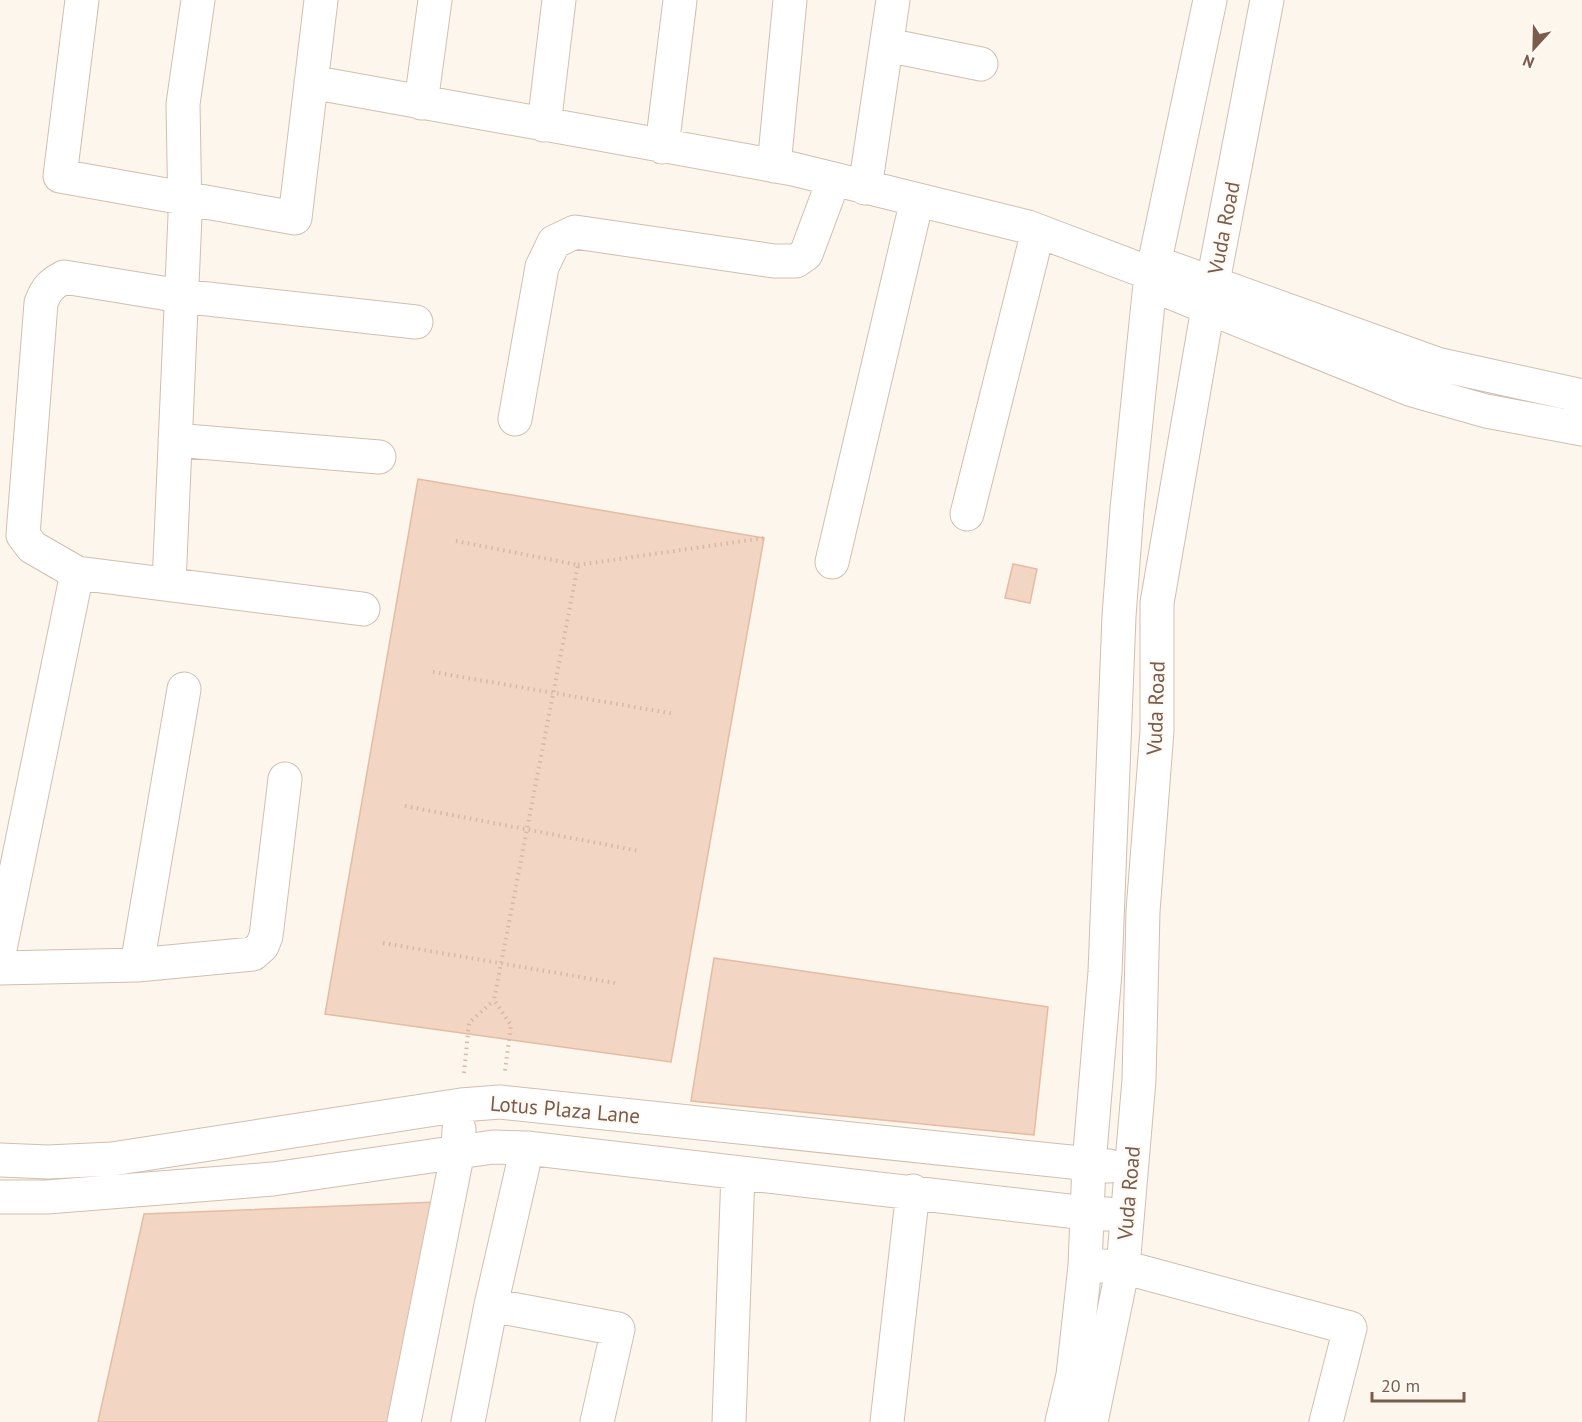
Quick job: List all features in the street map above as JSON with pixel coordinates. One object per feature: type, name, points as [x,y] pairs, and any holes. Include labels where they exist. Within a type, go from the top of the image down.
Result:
[{"type":"street","points":[[82,0],[60,176],[295,218],[321,0]]},
{"type":"street","points":[[169,584],[184,198],[183,104],[198,0]]},
{"type":"street","points":[[421,103],[435,0]]},
{"type":"street","points":[[544,125],[559,0]]},
{"type":"street","points":[[662,147],[681,0]]},
{"type":"street","points":[[774,166],[790,0]]},
{"type":"street","points":[[866,188],[893,0]]},
{"type":"street","name":"Vuda Road","points":[[1062,1422],[1073,1376],[1085,1266],[1089,1164],[1105,972],[1119,616],[1152,273],[1210,0]]},
{"type":"street","name":"Vuda Road","points":[[1091,1422],[1123,1267],[1139,1080],[1143,911],[1157,730],[1158,603],[1237,305],[1267,0]]},
{"type":"street","points":[[887,45],[981,64]]},
{"type":"street","points":[[311,82],[774,166],[834,179],[1038,231],[1237,305],[1437,364],[1582,396]]},
{"type":"street","points":[[515,419],[542,267],[554,242],[575,232],[774,261],[796,261],[806,254],[834,179]]},
{"type":"street","points":[[832,562],[917,200]]},
{"type":"street","points":[[967,514],[1038,231]]},
{"type":"street","points":[[363,609],[76,573],[11,537],[40,314],[46,290],[64,277],[181,296],[416,322]]},
{"type":"street","points":[[1237,305],[1412,390],[1486,411],[1582,429]]},
{"type":"street","points":[[175,440],[380,457]]},
{"type":"street","points":[[0,949],[76,573]]},
{"type":"street","points":[[137,965],[184,688]]},
{"type":"street","points":[[0,968],[137,965],[241,957],[253,954],[262,946],[285,779]]},
{"type":"street","points":[[494,1147],[500,1101]]},
{"type":"street","name":"Lotus Plaza Lane","points":[[0,1160],[48,1162],[112,1159],[461,1105],[500,1101],[1131,1167]]},
{"type":"street","points":[[405,1422],[458,1151],[461,1105]]},
{"type":"street","name":"Lotus Plaza Lane","points":[[0,1197],[47,1197],[273,1179],[494,1147],[527,1148],[913,1191],[1086,1213],[1128,1214]]},
{"type":"street","points":[[468,1422],[491,1305],[527,1148]]},
{"type":"street","points":[[729,1422],[738,1173]]},
{"type":"street","points":[[887,1422],[913,1191]]},
{"type":"street","points":[[1085,1266],[1123,1267],[1350,1328],[1326,1422]]},
{"type":"street","points":[[491,1305],[618,1329],[615,1351],[597,1422]]},
{"type":"path","points":[[456,541],[578,565],[764,538]]},
{"type":"path","points":[[461,1105],[469,1023],[494,1000],[578,565]]},
{"type":"path","points":[[433,672],[675,714]]},
{"type":"path","points":[[405,806],[639,851]]},
{"type":"path","points":[[383,943],[501,965],[615,982]]},
{"type":"path","points":[[494,1000],[511,1025],[500,1101]]},
{"type":"building","points":[[418,479],[764,538],[671,1062],[325,1014]]},
{"type":"building","points":[[1013,564],[1037,569],[1030,603],[1005,598]]},
{"type":"building","points":[[714,958],[1048,1007],[1034,1135],[691,1101]]},
{"type":"building","points":[[436,1202],[393,1422],[98,1422],[144,1214]]}]
